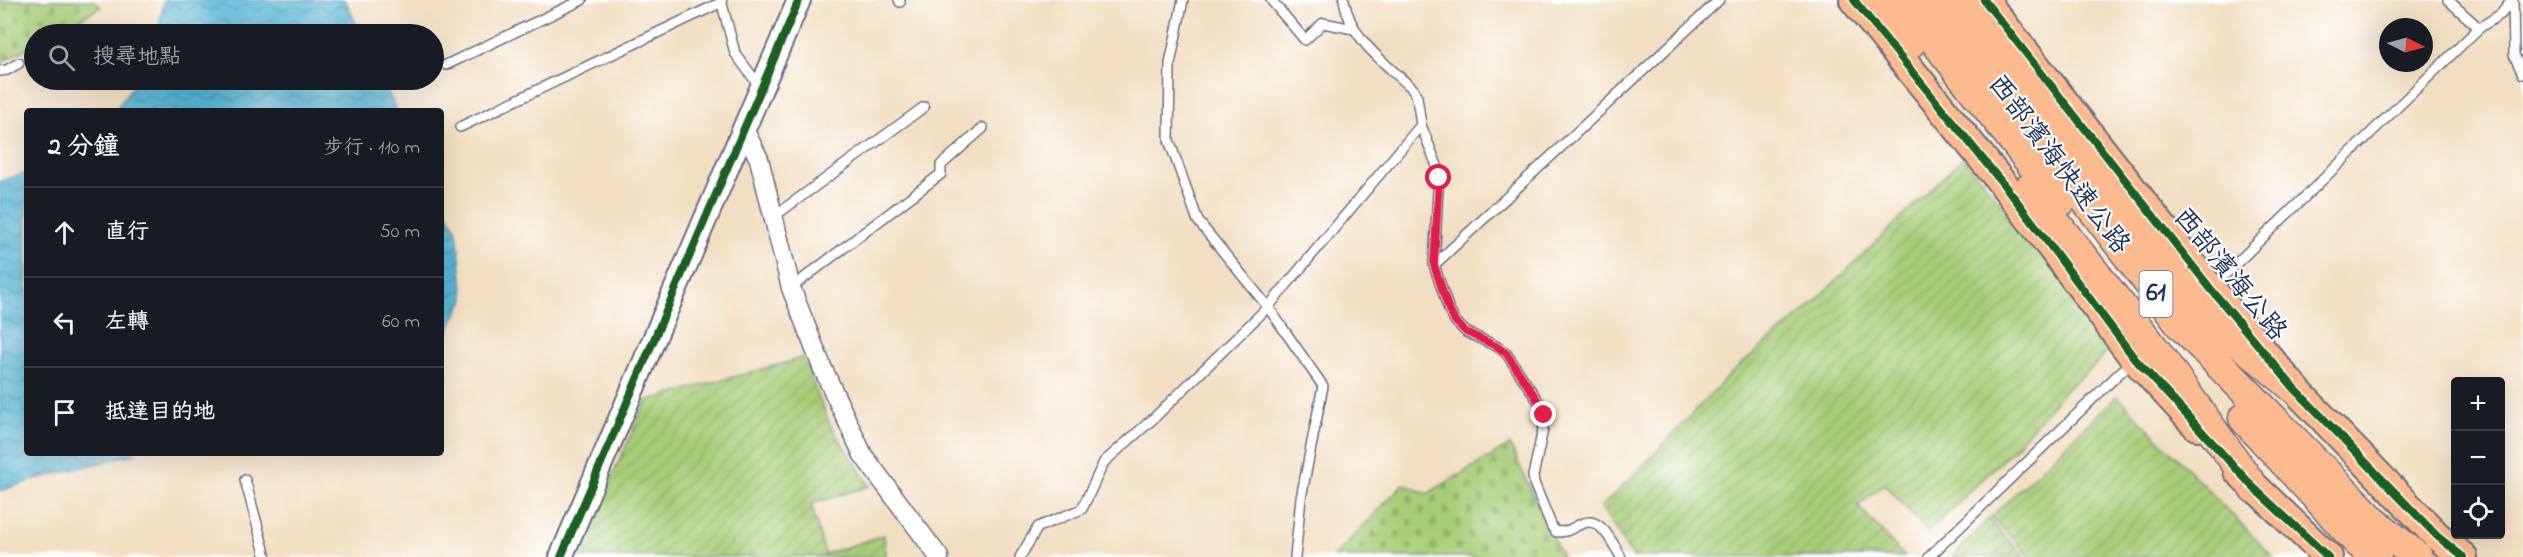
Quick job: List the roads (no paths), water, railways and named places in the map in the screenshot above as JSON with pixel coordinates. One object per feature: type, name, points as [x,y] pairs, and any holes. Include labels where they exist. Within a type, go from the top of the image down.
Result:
[{"type":"highway","points":[[1877,0],[2155,350],[2254,488]]},
{"type":"highway","name":"西部濱海快速公路","points":[[1903,0],[2164,331],[2358,542],[2376,557]]},
{"type":"highway","name":"西部濱海快速公路","points":[[1930,0],[2000,87],[2180,324],[2373,521],[2417,557]]},
{"type":"highway","points":[[1959,0],[2080,153],[2192,302],[2294,388]]},
{"type":"main road","points":[[1854,0],[2016,200],[2134,359],[2254,488],[2328,557]]},
{"type":"main road","name":"西部濱海公路","points":[[1984,0],[2210,288],[2294,388],[2437,536],[2463,557]]},
{"type":"street","points":[[561,557],[799,0]]},
{"type":"street","points":[[744,129],[759,159],[791,288],[822,367],[863,455],[939,557]]},
{"type":"lane","points":[[446,65],[582,0]]},
{"type":"lane","points":[[1183,0],[1170,64],[1168,140],[1198,220],[1268,307],[1323,386],[1301,498],[1295,557]]},
{"type":"lane","points":[[1271,0],[1305,40],[1323,24],[1354,29]]},
{"type":"lane","points":[[1344,0],[1346,14],[1366,45],[1413,89],[1417,97],[1421,125],[1440,171],[1434,265],[1449,310],[1455,321],[1466,332],[1506,353],[1540,404],[1544,415],[1544,429],[1533,476],[1552,527],[1556,532],[1568,532],[1584,522],[1591,522],[1603,529],[1621,557]]},
{"type":"lane","points":[[1434,265],[1719,0]]},
{"type":"lane","points":[[2448,0],[2479,28]]},
{"type":"lane","points":[[2210,288],[2479,28],[2500,14],[2513,0]]},
{"type":"lane","points":[[2513,0],[2514,55],[2523,74]]},
{"type":"lane","points":[[460,127],[721,1],[735,53],[761,88]]},
{"type":"lane","points":[[0,70],[7,70],[19,63]]},
{"type":"lane","points":[[773,217],[924,107]]},
{"type":"lane","points":[[1020,557],[1038,527],[1082,509],[1104,462],[1154,418],[1268,307],[1421,125]]},
{"type":"lane","points":[[791,288],[941,174],[941,165],[983,128]]},
{"type":"lane","points":[[1929,557],[2134,359]]},
{"type":"lane","points":[[245,480],[266,557]]},
{"type":"water","points":[[164,0],[345,0],[356,24],[160,24]]},
{"type":"water","points":[[130,90],[387,90],[396,108],[117,108]]},
{"type":"water","points":[[24,174],[24,456],[125,456],[36,479],[0,491],[0,181]]},
{"type":"water","points":[[444,206],[457,231],[464,299],[444,338]]}]
